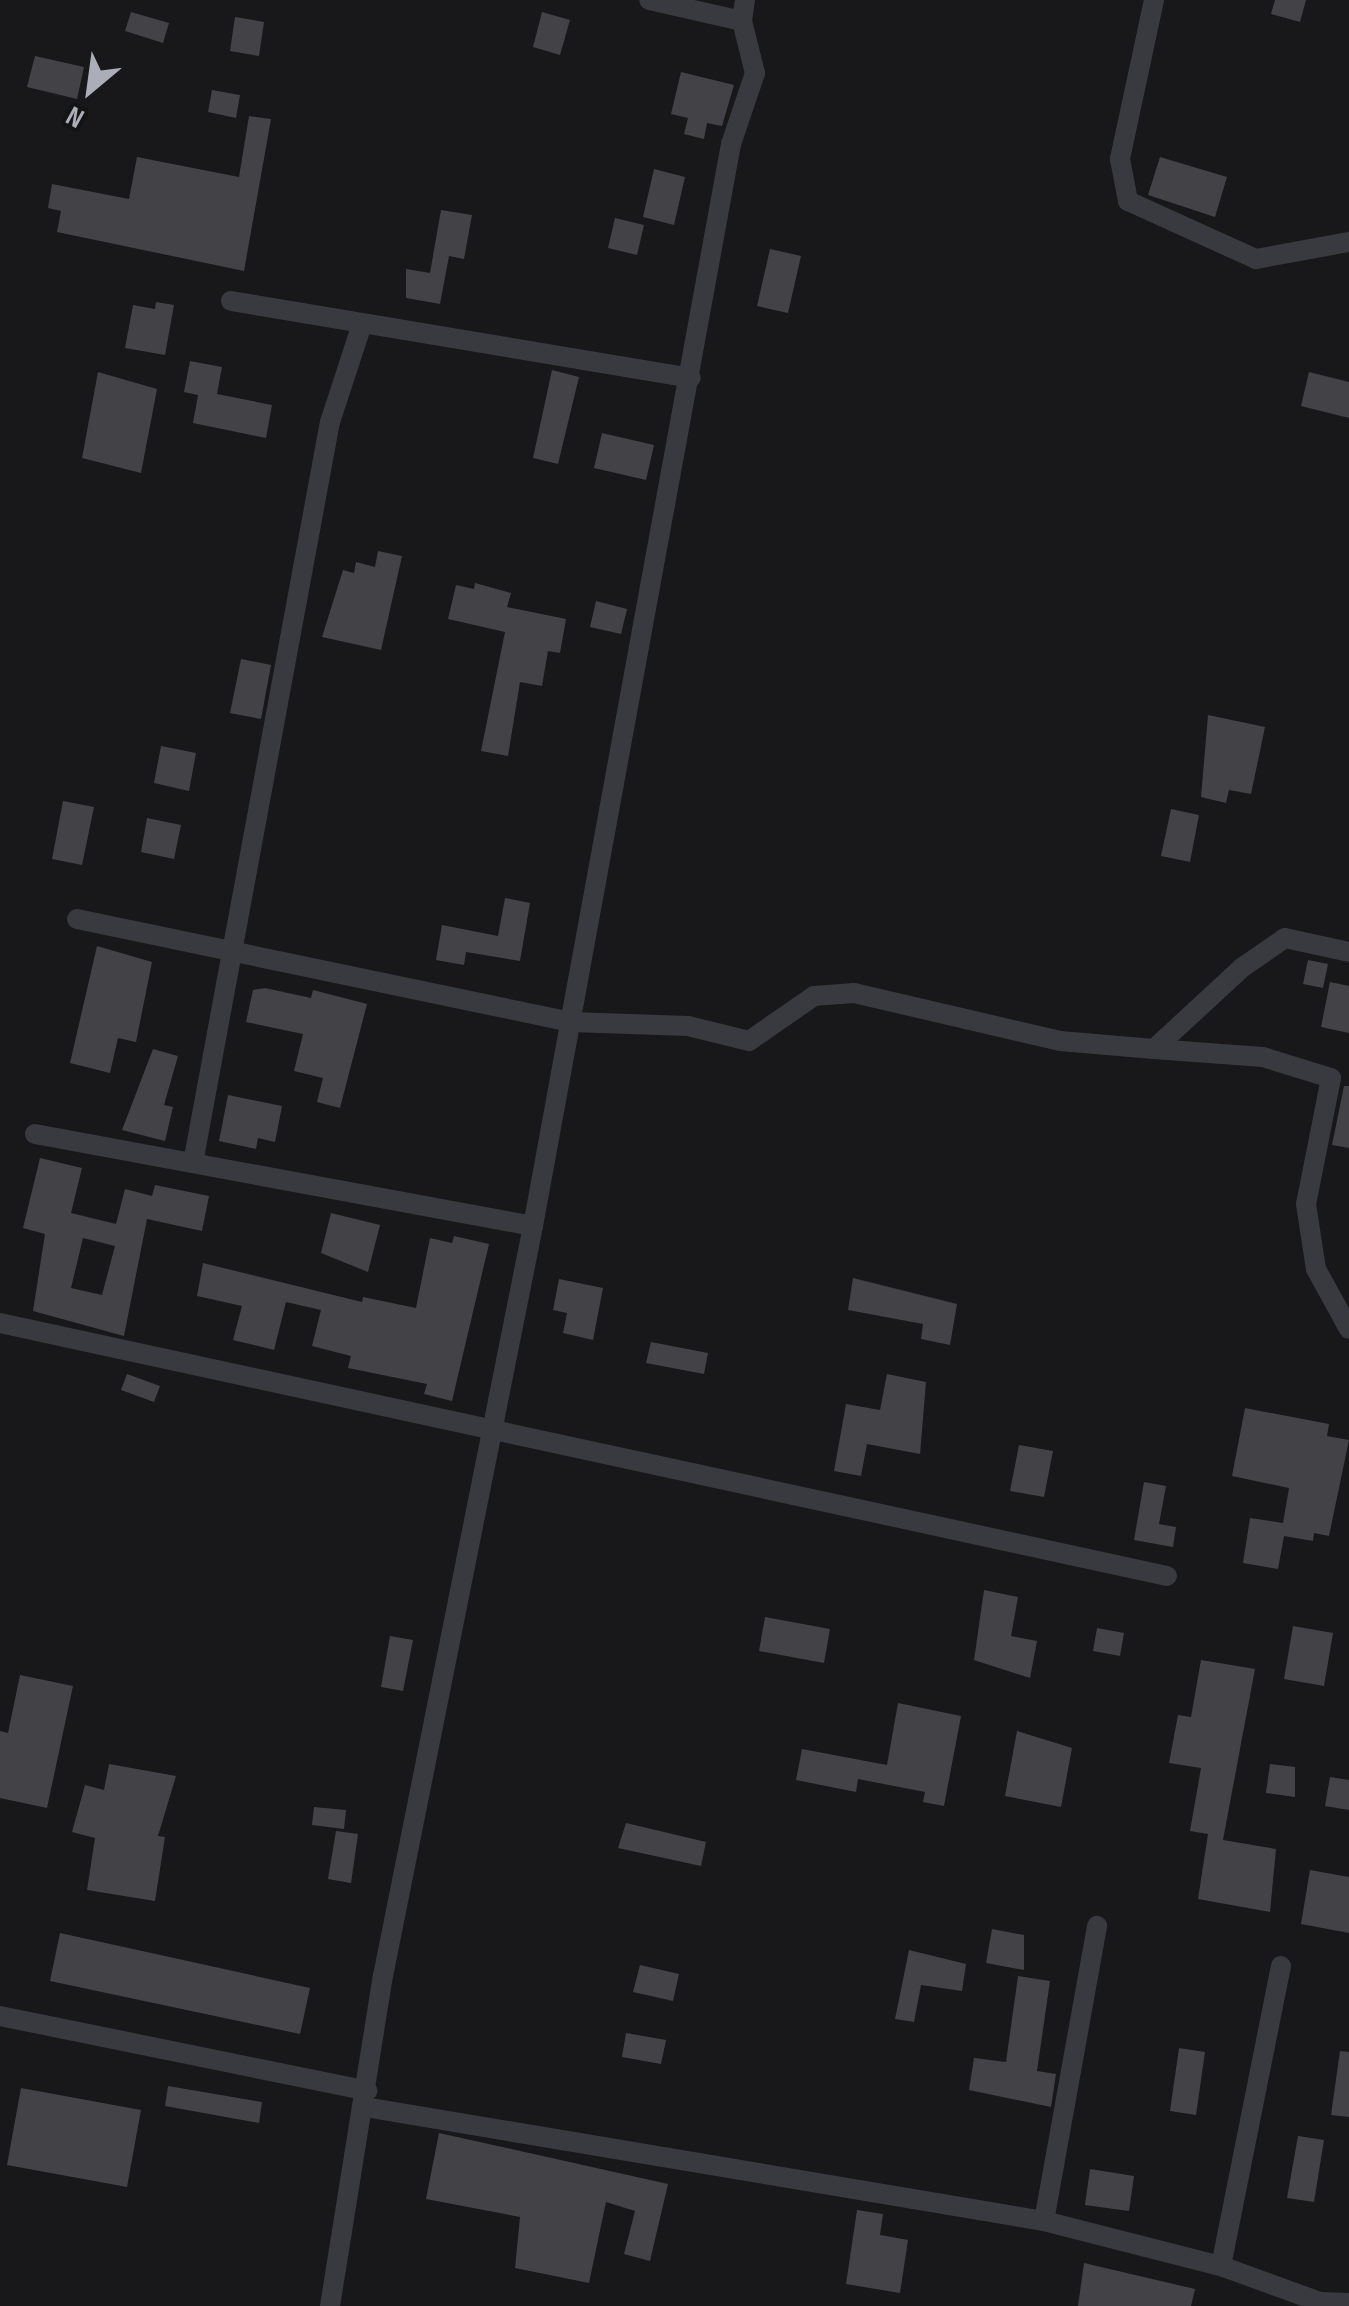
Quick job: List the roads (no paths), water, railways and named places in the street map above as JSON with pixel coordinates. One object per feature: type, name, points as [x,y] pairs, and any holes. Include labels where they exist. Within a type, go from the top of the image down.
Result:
[{"type":"street","points":[[330,2306],[383,1976],[533,1226],[731,144],[755,74],[743,11],[649,0]]},
{"type":"street","points":[[1154,0],[1120,159],[1128,201],[1256,259],[1349,242]]},
{"type":"street","points":[[230,301],[691,378]]},
{"type":"street","points":[[193,1163],[330,422],[362,324]]},
{"type":"street","points":[[77,919],[571,1022],[688,1026],[749,1041],[814,996],[854,993],[1060,1041],[1262,1057],[1331,1078],[1306,1204],[1316,1269],[1349,1329]]},
{"type":"street","points":[[1154,1049],[1243,967],[1285,938],[1349,952]]},
{"type":"street","points":[[35,1134],[533,1226]]},
{"type":"street","points":[[0,1323],[1167,1576]]},
{"type":"street","points":[[1044,2221],[1097,1926]]},
{"type":"street","points":[[1221,2266],[1281,1966]]},
{"type":"street","points":[[0,2016],[366,2099],[1044,2221],[1221,2266],[1320,2302],[1349,2303]]}]
